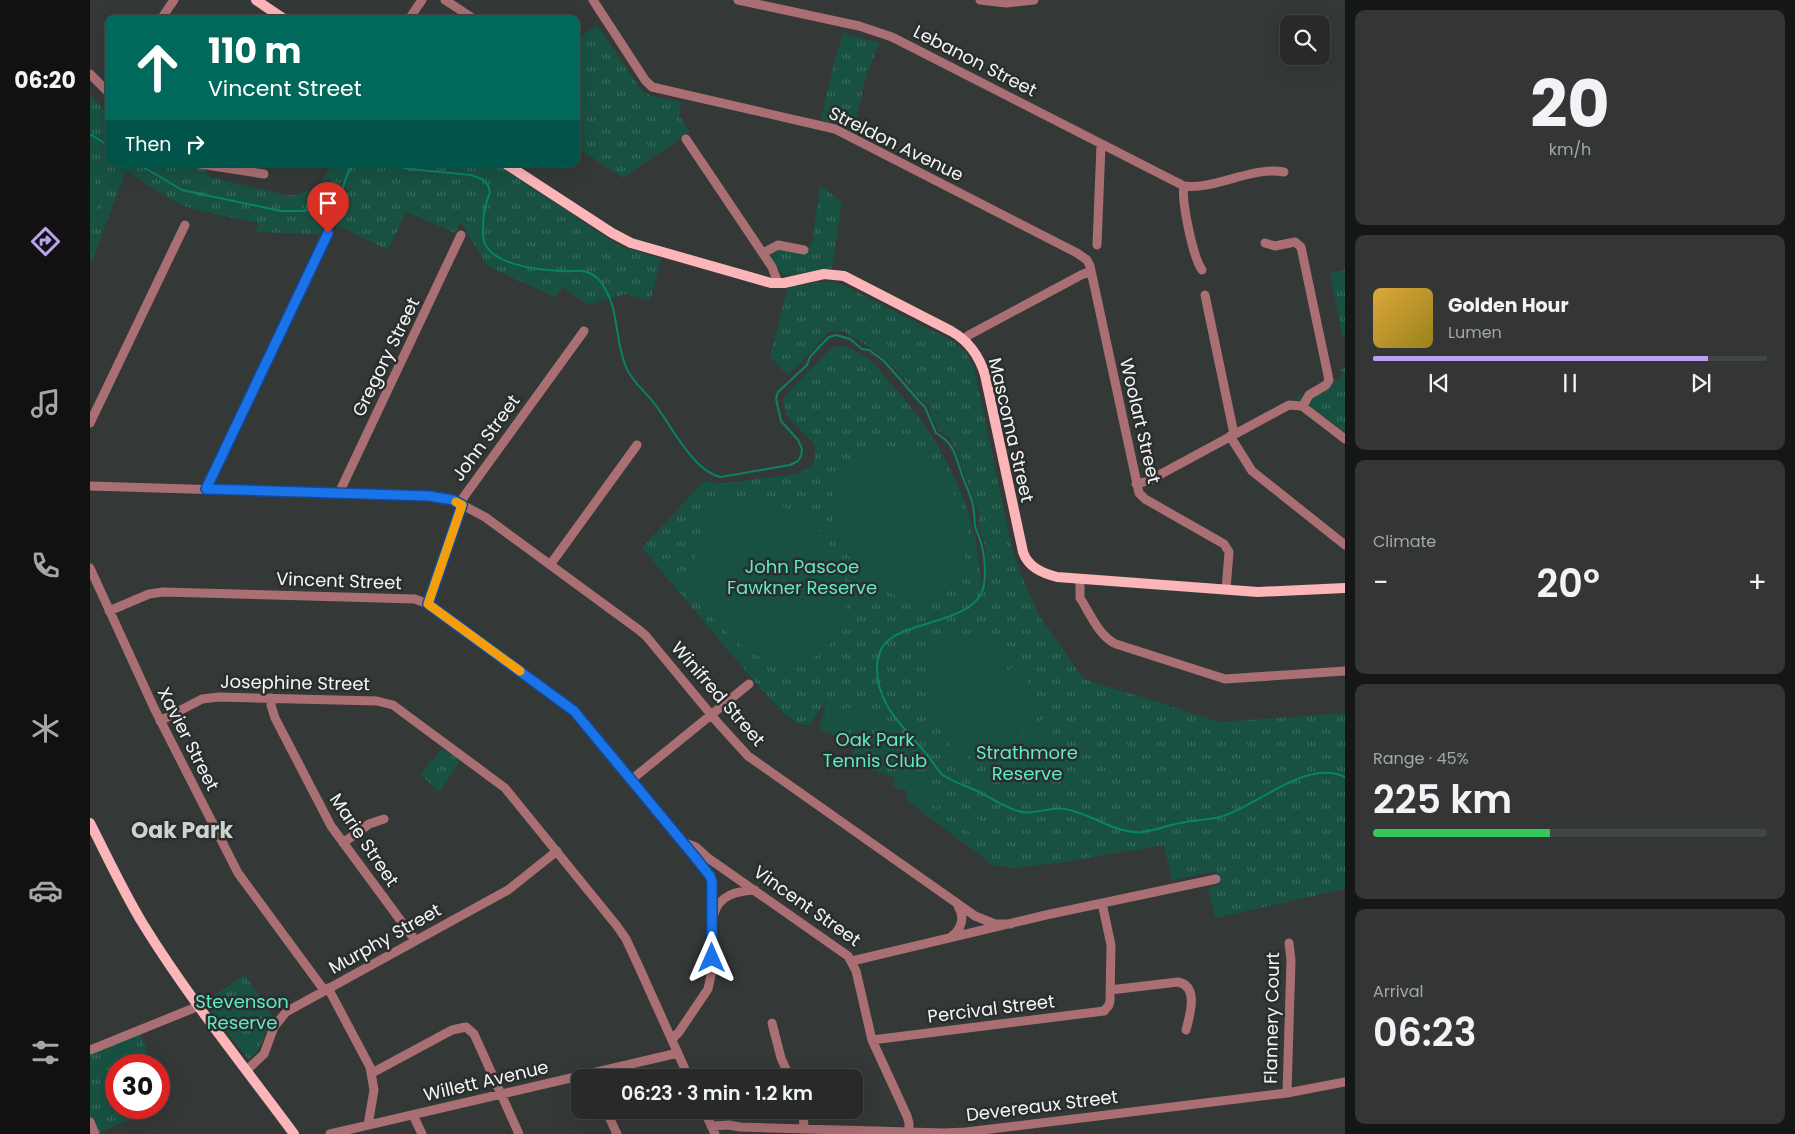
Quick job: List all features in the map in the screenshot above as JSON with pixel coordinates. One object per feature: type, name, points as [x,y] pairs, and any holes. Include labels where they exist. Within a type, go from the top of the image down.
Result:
[{"type":"main road","points":[[256,0],[278,15]]},
{"type":"main road","name":"Mascoma Street","points":[[511,167],[612,233],[631,243],[760,280],[778,283],[824,274],[844,276],[951,330],[964,339],[976,352],[983,370],[1025,557],[1036,569],[1045,574],[1080,579],[1270,593],[1345,588]]},
{"type":"main road","points":[[90,822],[94,842],[142,922],[199,1006],[294,1134]]},
{"type":"street","points":[[164,15],[174,0]]},
{"type":"street","points":[[412,15],[422,0]]},
{"type":"street","points":[[445,0],[468,15]]},
{"type":"street","name":"Streldon Avenue","points":[[593,0],[652,87],[835,129],[1077,253],[1087,260],[1091,271]]},
{"type":"street","name":"Lebanon Street","points":[[738,0],[859,26],[892,37],[1184,186]]},
{"type":"street","points":[[980,0],[1006,2],[1034,0]]},
{"type":"street","points":[[90,74],[105,89]]},
{"type":"street","points":[[686,139],[775,271],[778,283]]},
{"type":"street","points":[[1097,244],[1101,145]]},
{"type":"street","points":[[219,167],[264,174]]},
{"type":"street","points":[[1202,270],[1196,259],[1183,199],[1184,186],[1198,186],[1268,171],[1284,172]]},
{"type":"street","points":[[90,423],[185,225]]},
{"type":"street","points":[[206,489],[328,233]]},
{"type":"street","name":"Gregory Street","points":[[339,493],[461,235]]},
{"type":"street","points":[[1265,243],[1273,246],[1295,242],[1300,245],[1329,380],[1326,385],[1309,395],[1303,406]]},
{"type":"street","points":[[763,253],[778,245],[804,250]]},
{"type":"street","points":[[964,339],[1091,271]]},
{"type":"street","name":"Woolart Street","points":[[1091,271],[1139,493],[1145,499],[1224,544],[1229,552],[1226,590]]},
{"type":"street","points":[[1205,295],[1232,435],[1252,471],[1345,545]]},
{"type":"street","name":"John Street","points":[[428,604],[462,502],[584,331]]},
{"type":"street","points":[[1136,484],[1148,480],[1282,408],[1293,404],[1303,406],[1345,439]]},
{"type":"street","points":[[550,564],[637,445]]},
{"type":"street","points":[[90,486],[429,496],[449,494],[462,502]]},
{"type":"street","name":"Winifred Street","points":[[462,502],[479,510],[485,517],[646,636],[711,715],[748,756],[975,916],[990,923],[1011,924]]},
{"type":"street","name":"Xavier Street","points":[[90,568],[160,721],[245,884],[326,989],[366,1059],[372,1073],[374,1090],[368,1125]]},
{"type":"street","points":[[1080,579],[1080,598],[1103,635],[1116,644],[1226,679],[1345,671]]},
{"type":"street","name":"Vincent Street","points":[[109,611],[149,594],[163,592],[415,599],[428,604],[574,711],[695,857],[708,858]]},
{"type":"street","points":[[633,781],[749,684]]},
{"type":"street","name":"Josephine Street","points":[[160,721],[209,697],[377,701],[393,705],[505,788],[557,851],[622,932],[685,1069]]},
{"type":"street","name":"Marie Street","points":[[271,698],[275,718],[331,826],[415,940]]},
{"type":"street","points":[[343,843],[369,824],[384,819]]},
{"type":"street","name":"Vincent Street","points":[[683,842],[696,847],[708,858],[844,953],[852,961],[1102,903],[1216,879]]},
{"type":"street","name":"Murphy Street","points":[[247,1070],[264,1054],[274,1027],[290,1009],[508,890],[557,851]]},
{"type":"street","points":[[672,1039],[679,1032],[710,984],[712,971],[712,882],[710,876],[695,857]]},
{"type":"street","points":[[712,919],[717,905],[730,895],[740,891],[755,890]]},
{"type":"street","points":[[951,938],[958,932],[962,920],[962,912],[956,903]]},
{"type":"street","points":[[1102,903],[1111,945],[1110,990],[1183,982],[1189,987],[1191,1000],[1186,1030]]},
{"type":"street","name":"Flannery Court","points":[[1287,1093],[1290,943]]},
{"type":"street","points":[[852,961],[872,1040],[910,1123],[909,1132]]},
{"type":"street","name":"Percival Street","points":[[872,1040],[1100,1012],[1110,1005],[1110,990]]},
{"type":"street","points":[[90,1050],[199,1006]]},
{"type":"street","points":[[772,1023],[781,1058],[786,1069]]},
{"type":"street","points":[[372,1073],[452,1030],[466,1027],[474,1034],[519,1134]]},
{"type":"street","name":"Willett Avenue","points":[[613,1069],[678,1052]]},
{"type":"street","name":"Willett Avenue","points":[[330,1134],[571,1079]]},
{"type":"street","name":"Devereaux Street","points":[[715,1131],[729,1125],[740,1127],[909,1132],[966,1132],[1287,1093],[1345,1082]]},
{"type":"street","points":[[414,1115],[422,1134]]},
{"type":"street","points":[[610,1119],[617,1134]]},
{"type":"street","points":[[709,1119],[715,1131]]},
{"type":"street","points":[[804,1119],[804,1128]]},
{"type":"street","points":[[90,1122],[95,1134]]},
{"type":"green space","points":[[597,25],[642,91],[651,96],[681,102],[679,115],[690,132],[623,178],[580,150],[580,36]]},
{"type":"green space","points":[[843,33],[879,43],[864,83],[854,131],[840,124],[821,120],[831,74]]},
{"type":"green space","points":[[90,94],[105,111],[105,167],[204,167],[210,177],[285,195],[297,195],[318,187],[330,167],[501,167],[618,245],[661,259],[650,301],[626,294],[588,305],[563,287],[555,297],[487,266],[461,222],[455,233],[406,212],[388,250],[341,227],[324,226],[320,234],[255,232],[259,223],[200,211],[179,204],[126,171],[90,266]]},
{"type":"green space","points":[[90,171],[97,186],[99,197],[90,223]]},
{"type":"green space","points":[[820,185],[842,202],[832,268],[787,276],[776,266],[771,253],[776,248],[805,252],[812,243]]},
{"type":"green space","points":[[1345,270],[1345,335],[1342,335],[1330,273]]},
{"type":"green space","points":[[832,281],[954,342],[965,351],[974,368],[1011,544],[1021,575],[1040,617],[1084,679],[1220,722],[1345,713],[1345,889],[1215,918],[1208,888],[1219,885],[1216,871],[1172,880],[1164,845],[1064,862],[1015,868],[993,865],[905,799],[908,790],[893,787],[895,778],[851,763],[856,742],[819,730],[827,698],[810,725],[798,724],[784,713],[760,688],[642,548],[704,481],[719,484],[800,473],[814,464],[815,445],[786,415],[783,398],[832,347],[843,346],[870,360],[909,405],[941,451],[965,501],[973,528],[981,585],[987,586],[985,546],[978,525],[979,514],[954,446],[949,437],[939,431],[928,405],[921,400],[894,367],[877,352],[843,331],[829,332],[804,360],[787,375],[770,356],[788,287]]},
{"type":"green space","points":[[1345,368],[1345,432],[1308,404],[1296,399],[1342,377],[1341,369]]},
{"type":"green space","points":[[882,448],[916,457],[943,478],[953,493],[961,508],[968,542],[961,567],[961,587],[959,587],[959,573],[951,584],[931,596],[902,597],[876,585],[854,564],[839,537],[833,509],[836,482],[852,460]]},
{"type":"green space","name":"John Pascoe Fawkner Reserve","points":[[723,503],[763,503],[787,508],[810,522],[829,544],[842,571],[847,598],[841,628],[832,642],[814,658],[804,662],[783,663],[762,658],[752,653],[734,640],[697,599],[691,587],[690,576],[702,530],[707,518]]},
{"type":"green space","points":[[959,635],[983,636],[989,639],[999,649],[1007,671],[1018,665],[1045,713],[959,762],[932,713],[934,712],[928,669],[932,655],[941,645]]},
{"type":"green space","points":[[833,702],[843,705],[836,727],[826,724]]},
{"type":"green space","points":[[845,707],[855,710],[849,731],[839,728]]},
{"type":"green space","points":[[859,710],[869,713],[862,735],[852,732]]},
{"type":"green space","name":"Strathmore Reserve","points":[[1045,718],[1064,753],[1011,783],[991,749]]},
{"type":"green space","points":[[868,736],[878,739],[871,761],[861,758]]},
{"type":"green space","points":[[881,740],[891,743],[884,765],[874,762]]},
{"type":"green space","points":[[894,745],[904,748],[897,770],[887,766]]},
{"type":"green space","points":[[442,748],[460,761],[440,792],[420,775]]},
{"type":"green space","points":[[905,760],[915,763],[909,785],[899,782]]},
{"type":"green space","points":[[916,784],[943,795],[938,808],[911,798]]},
{"type":"green space","points":[[959,812],[987,823],[981,837],[954,826]]},
{"type":"green space","name":"Stevenson Reserve","points":[[245,975],[273,1018],[256,1054],[248,1059],[204,1002]]},
{"type":"green space","points":[[139,1031],[148,1054],[105,1054],[105,1119],[132,1119],[95,1134],[90,1129],[90,1051]]},
{"type":"waterway","points":[[90,134],[105,143]]},
{"type":"waterway","points":[[143,167],[182,190],[281,211],[304,211],[340,196],[347,175],[352,167]]},
{"type":"waterway","points":[[401,167],[471,175],[482,179],[488,185],[490,192],[484,215],[484,240],[488,249],[496,256],[517,265],[552,270],[584,271],[597,278],[609,296],[615,316],[620,347],[629,372],[635,382],[654,403],[683,446],[701,466],[711,473],[721,477],[790,465],[798,461],[802,449],[798,440],[781,421],[776,399],[778,392],[807,365],[810,357],[829,337],[836,335],[850,339],[862,349],[869,350],[884,361],[925,407],[936,433],[947,441],[953,451],[972,501],[975,526],[983,552],[985,571],[983,590],[974,603],[965,610],[893,637],[883,646],[877,666],[881,692],[892,713],[943,775],[1015,810],[1027,813],[1060,808],[1075,811],[1113,827],[1133,832],[1143,832],[1186,822],[1220,817],[1234,812],[1282,786],[1314,774],[1330,773],[1345,777]]},
{"type":"slow traffic","points":[[456,502],[462,505],[428,604],[520,671]]},
{"type":"district","name":"Oak Park","points":[[182,830]]},
{"type":"route","points":[[328,233],[206,489],[429,496],[447,498],[462,505],[428,604],[574,711],[695,857],[710,876],[712,882],[712,958]]},
{"type":"park label","name":"Oak Park Tennis Club","points":[[875,750]]}]
